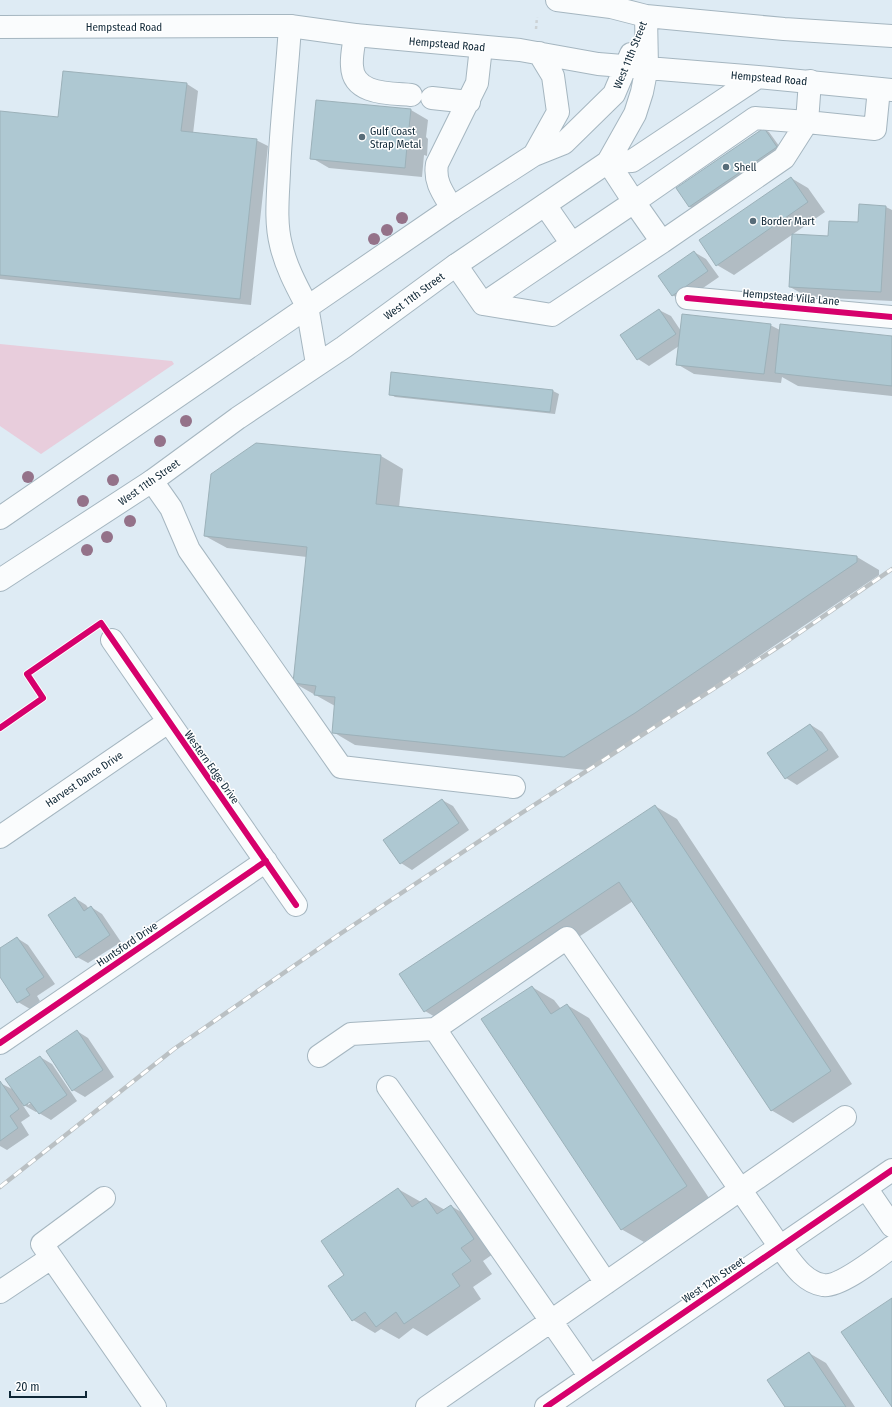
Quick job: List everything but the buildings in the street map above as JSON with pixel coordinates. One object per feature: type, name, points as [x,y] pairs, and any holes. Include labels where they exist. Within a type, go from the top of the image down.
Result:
[{"type":"main road","points":[[556,0],[611,8],[646,16],[784,29],[892,36]]},
{"type":"main road","name":"West 11th Street","points":[[0,580],[152,481],[238,418],[344,346],[456,265],[608,162],[635,114],[642,92],[637,67],[646,16]]},
{"type":"main road","points":[[290,26],[281,128],[278,227],[280,245],[293,280],[307,306],[317,364]]},
{"type":"main road","name":"Hempstead Road","points":[[0,27],[290,26],[355,35],[539,53],[598,64],[810,81],[886,89]]},
{"type":"main road","points":[[355,35],[352,66],[354,77],[362,86],[372,91],[469,102]]},
{"type":"main road","points":[[452,208],[438,184],[436,173],[437,164],[446,142],[469,102],[477,83],[481,47]]},
{"type":"main road","points":[[534,155],[558,112],[553,76],[539,53]]},
{"type":"main road","name":"West 11th Street","points":[[0,518],[452,208],[534,155],[564,143],[614,94],[637,67]]},
{"type":"main road","points":[[608,162],[632,161],[758,77]]},
{"type":"main road","points":[[456,265],[483,304],[552,315],[784,158],[807,122],[810,81]]},
{"type":"main road","points":[[483,304],[755,118],[875,129],[886,89]]},
{"type":"main road","points":[[608,162],[662,242]]},
{"type":"main road","points":[[545,204],[572,244]]},
{"type":"main road","name":"Hempstead Villa Lane","points":[[687,298],[892,316]]},
{"type":"main road","points":[[152,481],[171,508],[189,550],[341,767],[514,787]]},
{"type":"main road","name":"Western Edge Drive","points":[[112,640],[296,905]]},
{"type":"main road","name":"Harvest Dance Drive","points":[[0,836],[168,722]]},
{"type":"main road","name":"Huntsford Drive","points":[[0,1043],[266,861]]},
{"type":"main road","points":[[319,1056],[351,1034],[435,1029],[567,938],[740,1190],[797,1270],[809,1279],[823,1285],[835,1284],[858,1271],[892,1247]]},
{"type":"main road","points":[[435,1029],[606,1283]]},
{"type":"main road","points":[[388,1087],[590,1377]]},
{"type":"main road","points":[[427,1407],[845,1117]]},
{"type":"main road","name":"West 12th Street","points":[[546,1407],[892,1170]]},
{"type":"main road","points":[[866,1188],[892,1226]]},
{"type":"main road","points":[[104,1198],[42,1244],[155,1407]]},
{"type":"main road","points":[[0,1292],[51,1258]]},
{"type":"path","points":[[535,32],[538,17]]},
{"type":"shaded area","points":[[0,344],[172,361],[174,364],[41,454],[0,426]]},
{"type":"railway","points":[[0,1187],[174,1049],[337,936],[517,816],[789,640],[892,569]]},
{"type":"cycle path","points":[[687,298],[892,317]]},
{"type":"cycle path","points":[[0,728],[43,698],[27,674],[101,623],[296,905]]},
{"type":"cycle path","points":[[0,1043],[266,861]]},
{"type":"cycle path","points":[[546,1407],[892,1170]]},
{"type":"place","name":"Gulf Coast Strap Metal","points":[[362,137]]},
{"type":"place","name":"Shell","points":[[726,167]]},
{"type":"place","name":"Border Mart","points":[[753,221]]}]
